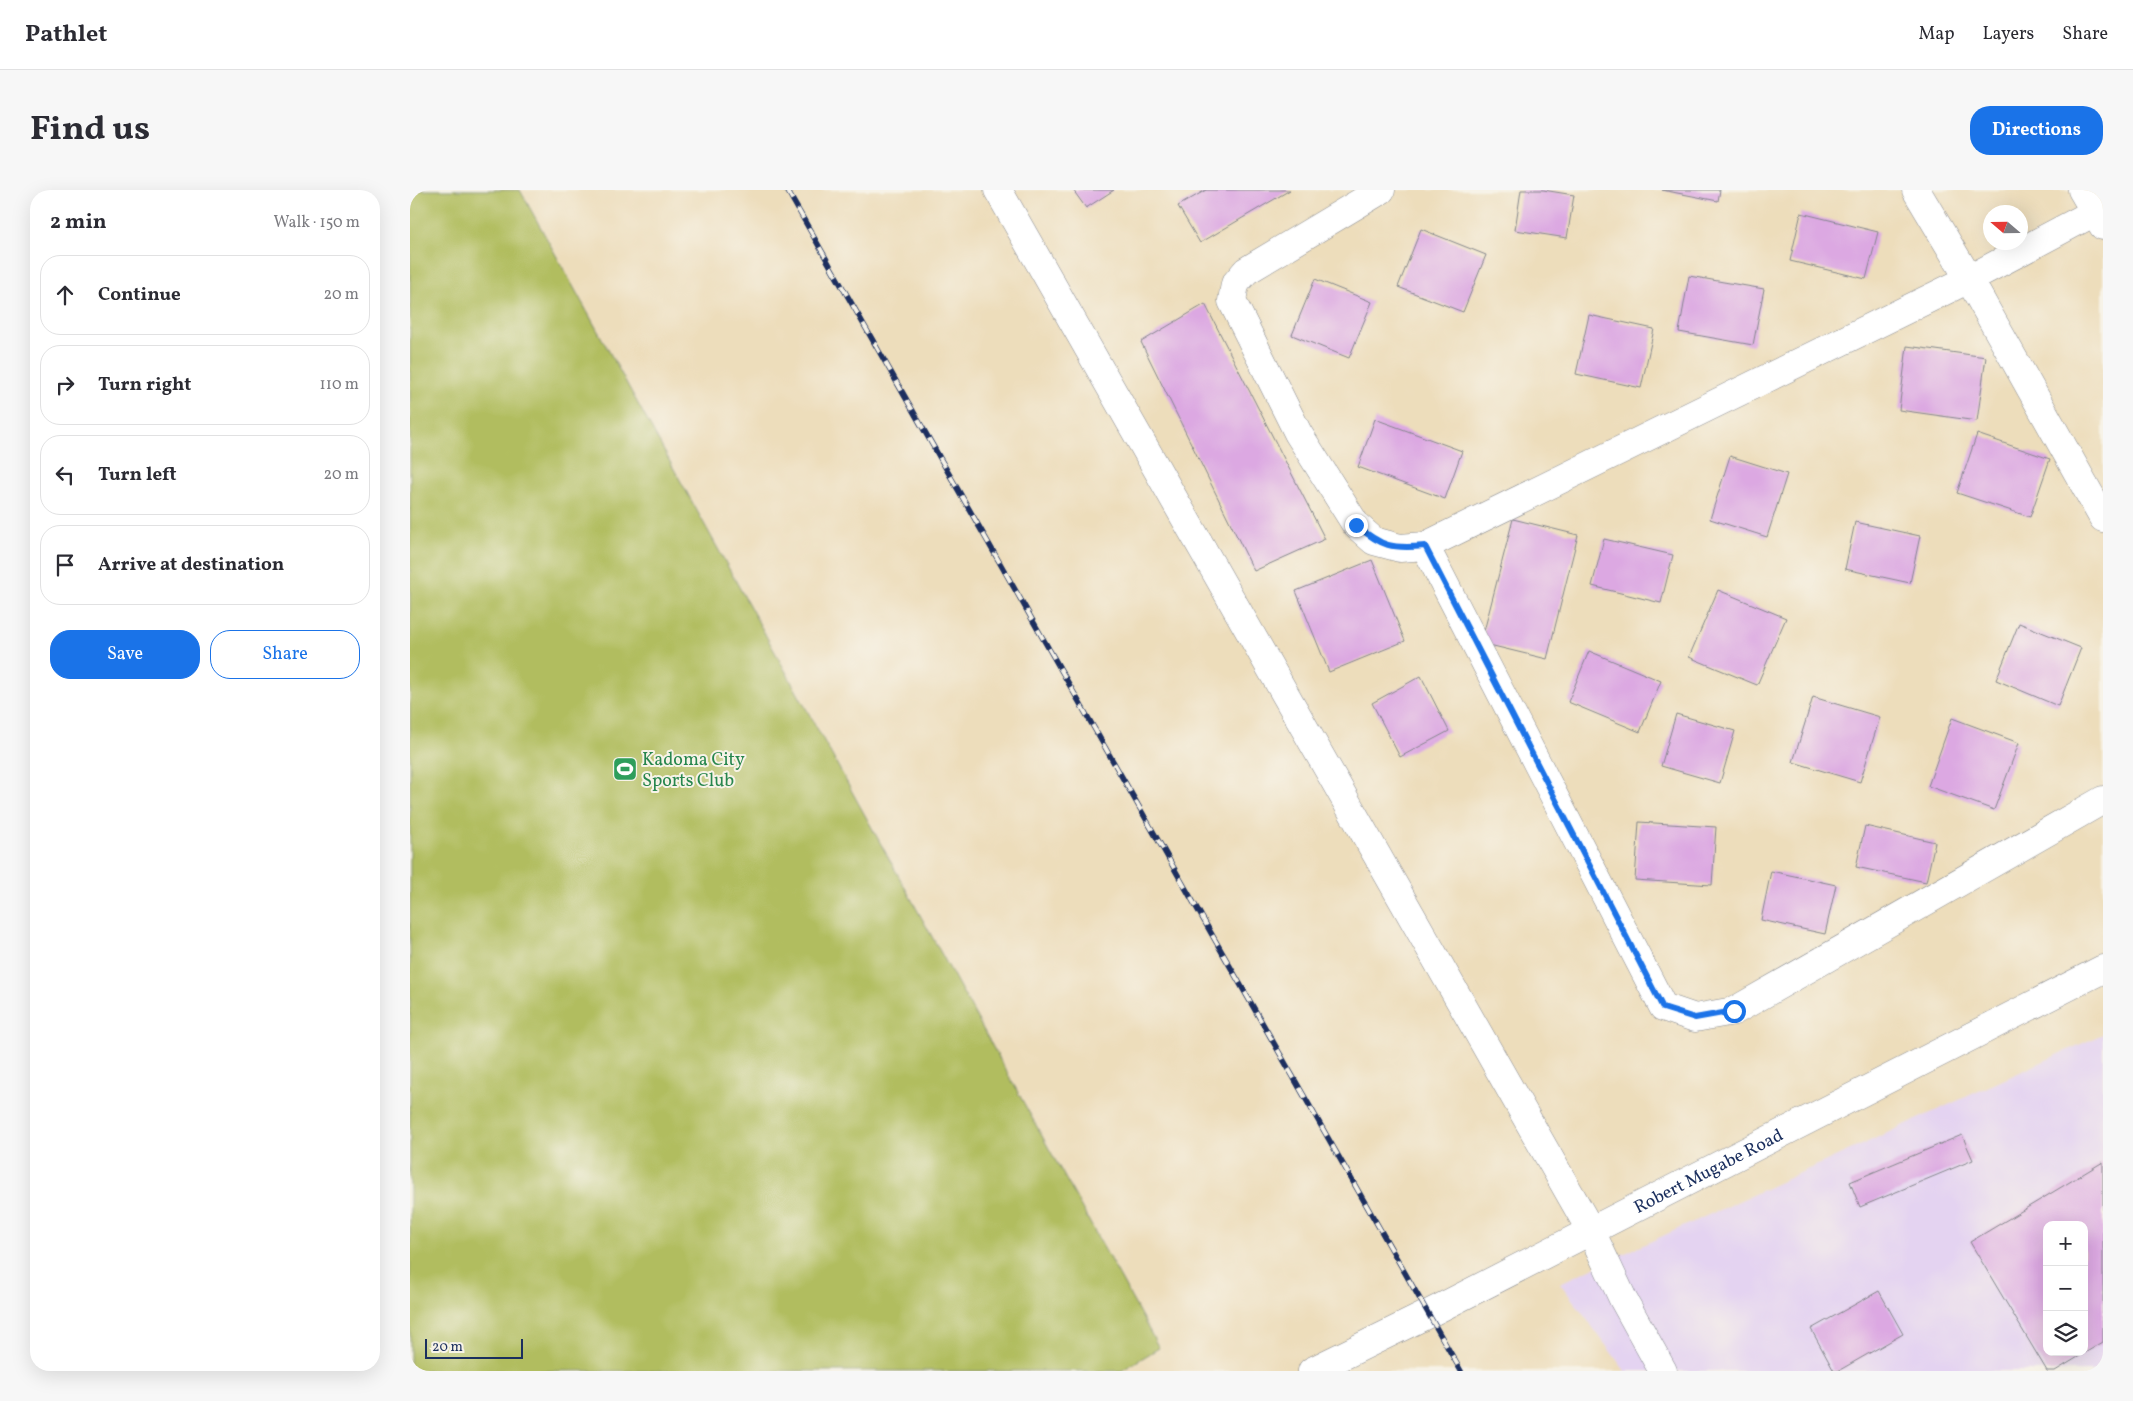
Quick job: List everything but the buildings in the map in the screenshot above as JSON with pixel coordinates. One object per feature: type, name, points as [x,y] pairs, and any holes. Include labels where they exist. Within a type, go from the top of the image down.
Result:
[{"type":"street","points":[[998,190],[1591,1230],[1623,1299],[1663,1371]]},
{"type":"street","points":[[1381,190],[1246,270],[1235,284],[1232,301],[1298,433],[1356,525],[1374,541],[1400,548],[1425,546],[1969,279],[2093,210]]},
{"type":"street","points":[[1916,190],[1969,279],[2103,518]]},
{"type":"street","points":[[1425,546],[1663,1008],[1695,1018],[1734,1011],[2103,800]]},
{"type":"street","name":"Robert Mugabe Road","points":[[1312,1371],[2103,969]]},
{"type":"shaded area","points":[[2103,1034],[2103,1371],[1625,1371],[1560,1283]]},
{"type":"green space","name":"Kadoma City Sports Club","points":[[410,190],[520,190],[1159,1348],[1121,1371],[410,1371]]},
{"type":"railway","points":[[787,190],[1461,1371]]},
{"type":"place","name":"Kadoma City Sports Club","points":[[625,769]]},
{"type":"route","points":[[1356,525],[1374,541],[1400,548],[1425,546],[1663,1008],[1695,1018],[1734,1011]]}]
